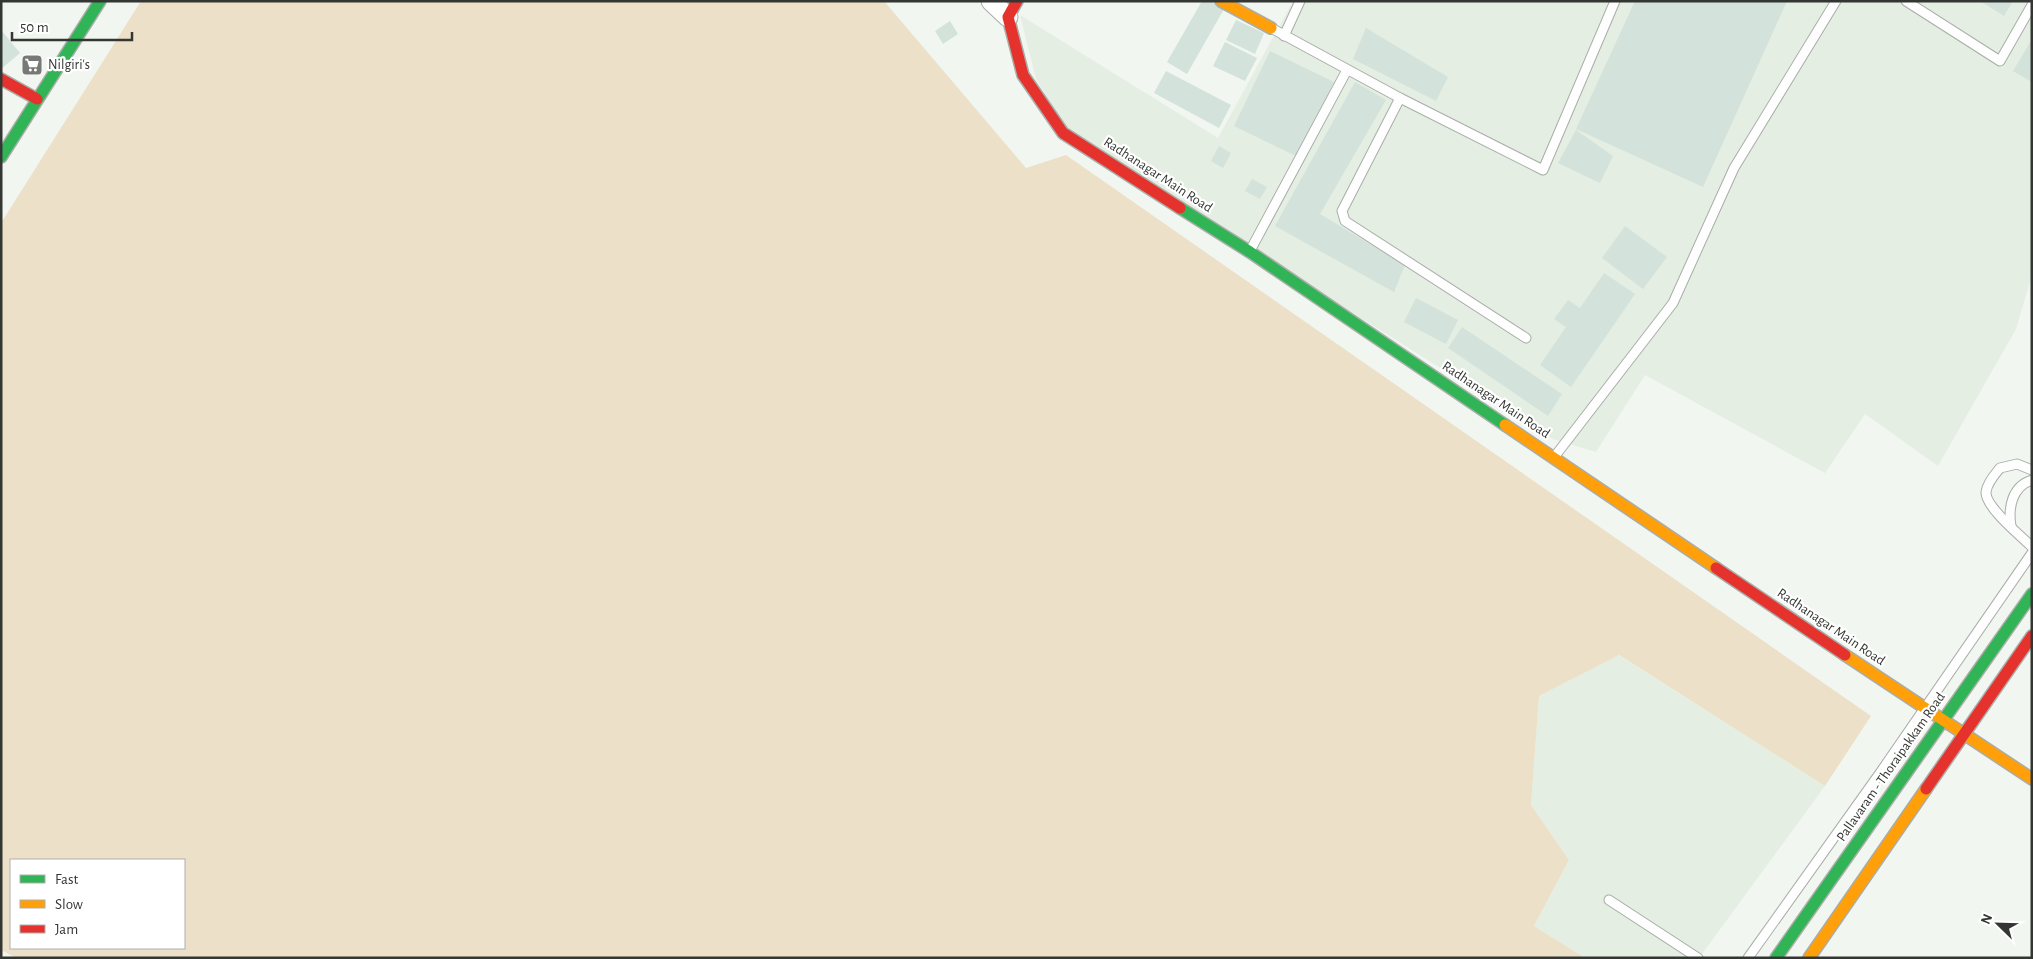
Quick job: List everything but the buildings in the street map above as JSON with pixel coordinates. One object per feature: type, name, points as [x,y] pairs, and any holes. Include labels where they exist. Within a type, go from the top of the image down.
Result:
[{"type":"street","points":[[1,157],[100,1]]},
{"type":"street","points":[[991,1],[1012,9]]},
{"type":"street","points":[[1221,1],[1271,28]]},
{"type":"street","name":"Radhanagar Main Road","points":[[1012,9],[1023,75],[1063,133],[1250,252],[1924,709],[2032,779]]},
{"type":"street","points":[[1,78],[37,99]]},
{"type":"street","name":"Pallavaram - Thoraipakkam Road","points":[[1776,958],[2032,594]]},
{"type":"street","points":[[1809,958],[2032,636]]},
{"type":"lane","points":[[1284,36],[1300,1]]},
{"type":"lane","points":[[1271,28],[1400,98],[1543,170],[1615,1]]},
{"type":"lane","points":[[1554,457],[1673,303],[1734,168],[1836,1]]},
{"type":"lane","points":[[1906,1],[2000,61],[2032,5]]},
{"type":"lane","points":[[1250,252],[1347,70]]},
{"type":"lane","points":[[1400,98],[1342,211],[1345,221],[1526,338]]},
{"type":"lane","points":[[2032,470],[2017,464],[2000,468],[1991,479],[1986,492],[1989,503],[2032,547]]},
{"type":"lane","points":[[2011,526],[2009,514],[2011,501],[2020,485],[2032,480]]},
{"type":"lane","points":[[1748,958],[1875,782],[2032,553]]},
{"type":"lane","points":[[1609,900],[1698,958]]},
{"type":"shaded area","points":[[141,1],[884,1],[1026,168],[1066,155],[1871,716],[1825,786],[1619,655],[1539,696],[1531,805],[1569,860],[1534,926],[1585,958],[16,958],[1,950],[1,223]]},
{"type":"shaded area","points":[[1293,1],[2032,1],[2032,275],[2016,329],[1938,466],[1865,414],[1825,473],[1645,375],[1596,452],[1553,439],[1071,135],[1036,79],[1020,15],[1218,138]]},
{"type":"shaded area","points":[[1618,655],[1825,786],[1699,958],[1585,958],[1534,926],[1569,860],[1531,805],[1539,696]]},
{"type":"traffic: fast","points":[[1,157],[100,1]]},
{"type":"traffic: fast","points":[[1180,208],[1250,252],[1505,425]]},
{"type":"traffic: fast","points":[[1776,958],[2032,594]]},
{"type":"traffic: slow","points":[[1221,1],[1271,28]]},
{"type":"traffic: slow","points":[[1505,425],[1716,568]]},
{"type":"traffic: slow","points":[[1845,655],[2032,779]]},
{"type":"traffic: slow","points":[[1809,958],[1926,789]]},
{"type":"traffic: jam","points":[[1017,1],[1008,17],[1023,75],[1063,133],[1180,208]]},
{"type":"traffic: jam","points":[[1,79],[37,99]]},
{"type":"traffic: jam","points":[[1716,568],[1845,655]]},
{"type":"traffic: jam","points":[[1926,789],[2032,636]]},
{"type":"place","name":"Nilgiri's","points":[[32,65]]}]
